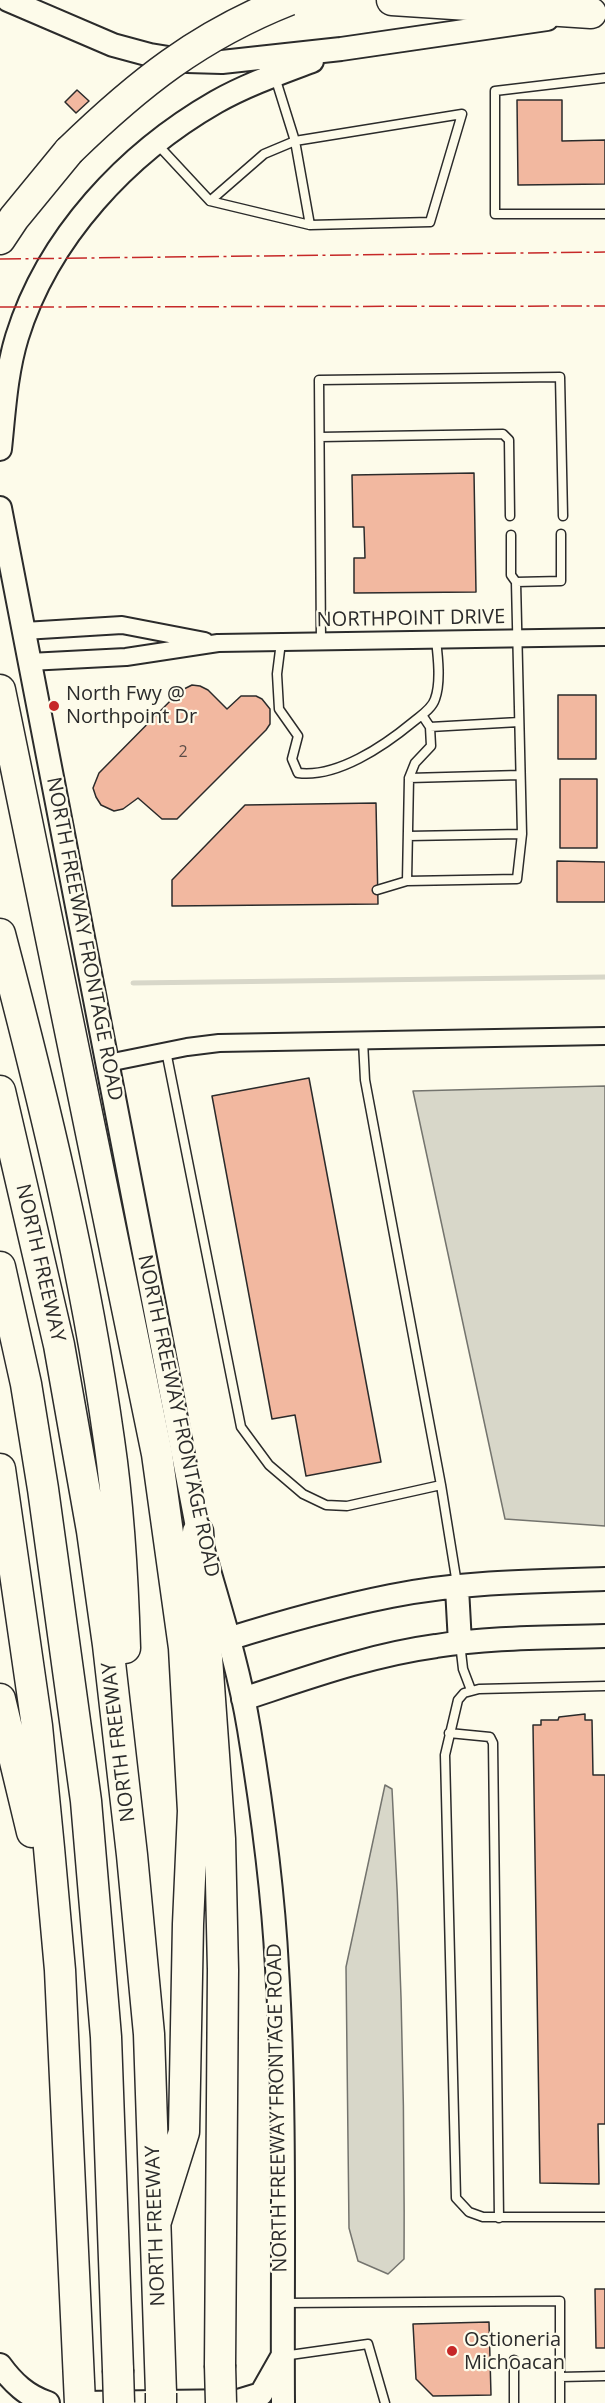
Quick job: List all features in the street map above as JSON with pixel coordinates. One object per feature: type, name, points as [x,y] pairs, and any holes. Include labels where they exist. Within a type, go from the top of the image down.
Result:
[{"type":"highway","points":[[0,239],[42,183],[107,114],[179,56],[221,31],[289,0]]},
{"type":"highway","points":[[392,0],[598,12]]},
{"type":"highway","points":[[0,690],[157,1454],[184,1648],[194,1811],[188,1924],[184,2132],[156,2222]]},
{"type":"highway","points":[[0,934],[69,1212],[86,1296],[110,1442],[124,1609],[132,1855]]},
{"type":"highway","name":"NORTH FREEWAY","points":[[0,1091],[41,1263],[76,1436],[106,1633],[132,1855],[149,2034],[161,2403]]},
{"type":"highway","name":"NORTH FREEWAY","points":[[0,1267],[26,1384],[43,1489],[86,1801],[106,2037],[118,2403]]},
{"type":"highway","points":[[0,1469],[37,1726],[60,1970],[80,2403]]},
{"type":"highway","points":[[198,1532],[214,1740],[221,1875],[223,1970],[221,2403]]},
{"type":"highway","points":[[0,1699],[31,1825],[60,1970]]},
{"type":"main road","points":[[8,0],[84,34],[150,56],[187,61],[222,62],[341,50],[598,12]]},
{"type":"main road","points":[[0,449],[7,380],[17,337],[31,300],[58,250],[84,213],[126,168],[156,143],[216,102],[274,75],[341,50]]},
{"type":"main road","name":"NORTH FREEWAY FRONTAGE ROAD","points":[[0,508],[198,1532],[243,1699],[268,1876],[277,1967],[282,2082],[283,2403]]},
{"type":"main road","points":[[228,1639],[306,1614],[391,1596],[531,1581],[605,1579]]},
{"type":"main road","points":[[457,1588],[460,1643]]},
{"type":"main road","points":[[243,1699],[346,1665],[396,1653],[484,1640],[605,1636]]},
{"type":"main road","points":[[80,2403],[238,2401],[261,2394],[282,2356]]},
{"type":"main road","points":[[0,2365],[10,2378],[31,2397],[48,2403]]},
{"type":"street","name":"NORTHPOINT DRIVE","points":[[24,631],[122,625],[218,643]]},
{"type":"street","name":"NORTHPOINT DRIVE","points":[[29,662],[126,657],[218,643],[605,637]]},
{"type":"street","points":[[108,1063],[219,1043],[605,1036]]},
{"type":"lane","points":[[274,75],[295,141],[310,225]]},
{"type":"lane","points":[[605,78],[495,91],[495,214],[605,214]]},
{"type":"lane","points":[[156,143],[210,201],[310,225],[430,222],[462,114],[295,141],[264,154],[210,201]]},
{"type":"lane","points":[[321,642],[319,380],[560,377],[563,516]]},
{"type":"lane","points":[[320,438],[502,435],[509,440],[510,516]]},
{"type":"lane","points":[[516,582],[561,581],[561,534]]},
{"type":"lane","points":[[377,890],[407,881],[517,879],[522,834],[516,582],[511,575],[511,535]]},
{"type":"lane","points":[[281,642],[277,674],[279,710],[298,736],[292,759],[298,773],[313,775],[349,763],[387,743],[435,700],[438,668],[436,640]]},
{"type":"lane","points":[[407,881],[409,778],[415,763],[431,746],[430,727],[422,714]]},
{"type":"lane","points":[[430,727],[519,722]]},
{"type":"lane","points":[[409,778],[520,775]]},
{"type":"lane","points":[[408,836],[522,834]]},
{"type":"lane","points":[[363,1041],[365,1080],[441,1485],[457,1588]]},
{"type":"lane","points":[[166,1051],[241,1427],[269,1465],[303,1494],[326,1505],[347,1506],[441,1485]]},
{"type":"lane","points":[[460,1643],[463,1669],[471,1690]]},
{"type":"lane","points":[[605,1686],[471,1690],[464,1693],[458,1700],[445,1755],[454,2191],[461,2205],[469,2212],[483,2217],[605,2217]]},
{"type":"lane","points":[[449,1733],[490,1737],[493,1743],[499,2218]]},
{"type":"lane","points":[[282,2303],[560,2301],[560,2403]]},
{"type":"lane","points":[[282,2356],[368,2344],[385,2403]]},
{"type":"lane","points":[[514,2360],[514,2403]]},
{"type":"lane","points":[[560,2377],[605,2376]]},
{"type":"shaded area","points":[[605,1086],[605,1526],[505,1519],[413,1091]]},
{"type":"shaded area","points":[[385,1785],[392,1789],[400,1965],[404,2141],[404,2259],[388,2274],[358,2261],[349,2228],[346,1967]]},
{"type":"building","points":[[77,90],[89,101],[76,113],[65,102]]},
{"type":"building","points":[[517,100],[562,100],[562,141],[605,140],[605,184],[518,185]]},
{"type":"building","points":[[474,473],[476,592],[354,593],[354,558],[365,558],[364,527],[353,527],[352,475]]},
{"type":"building","points":[[192,685],[208,690],[227,709],[241,696],[256,696],[262,699],[270,709],[270,724],[177,819],[162,819],[138,798],[123,809],[114,811],[101,805],[93,788],[99,773],[180,691]]},
{"type":"building","points":[[558,695],[596,695],[596,759],[558,759]]},
{"type":"building","points":[[560,779],[597,779],[597,848],[560,848]]},
{"type":"building","points":[[376,803],[378,904],[172,906],[172,880],[245,805]]},
{"type":"building","points":[[557,861],[605,862],[605,902],[557,902]]},
{"type":"building","points":[[309,1078],[381,1462],[306,1476],[295,1415],[272,1419],[212,1096]]},
{"type":"building","points":[[585,1714],[585,1720],[592,1720],[593,1775],[605,1775],[605,2124],[598,2124],[599,2184],[540,2183],[533,1725],[541,1725],[541,1720],[558,1720],[559,1717]]},
{"type":"building","points":[[595,2289],[605,2289],[605,2348],[596,2348]]},
{"type":"building","name":"Ostioneria Michoacan","points":[[489,2322],[491,2395],[433,2396],[416,2379],[413,2324]]},
{"type":"waterway","points":[[133,983],[605,977]]},
{"type":"power","points":[[0,259],[605,252]]},
{"type":"power","points":[[0,307],[605,306]]},
{"type":"place","name":"North Fwy @ Northpoint Dr","points":[[54,706]]},
{"type":"place","name":"Ostioneria Michoacan","points":[[452,2351]]}]
